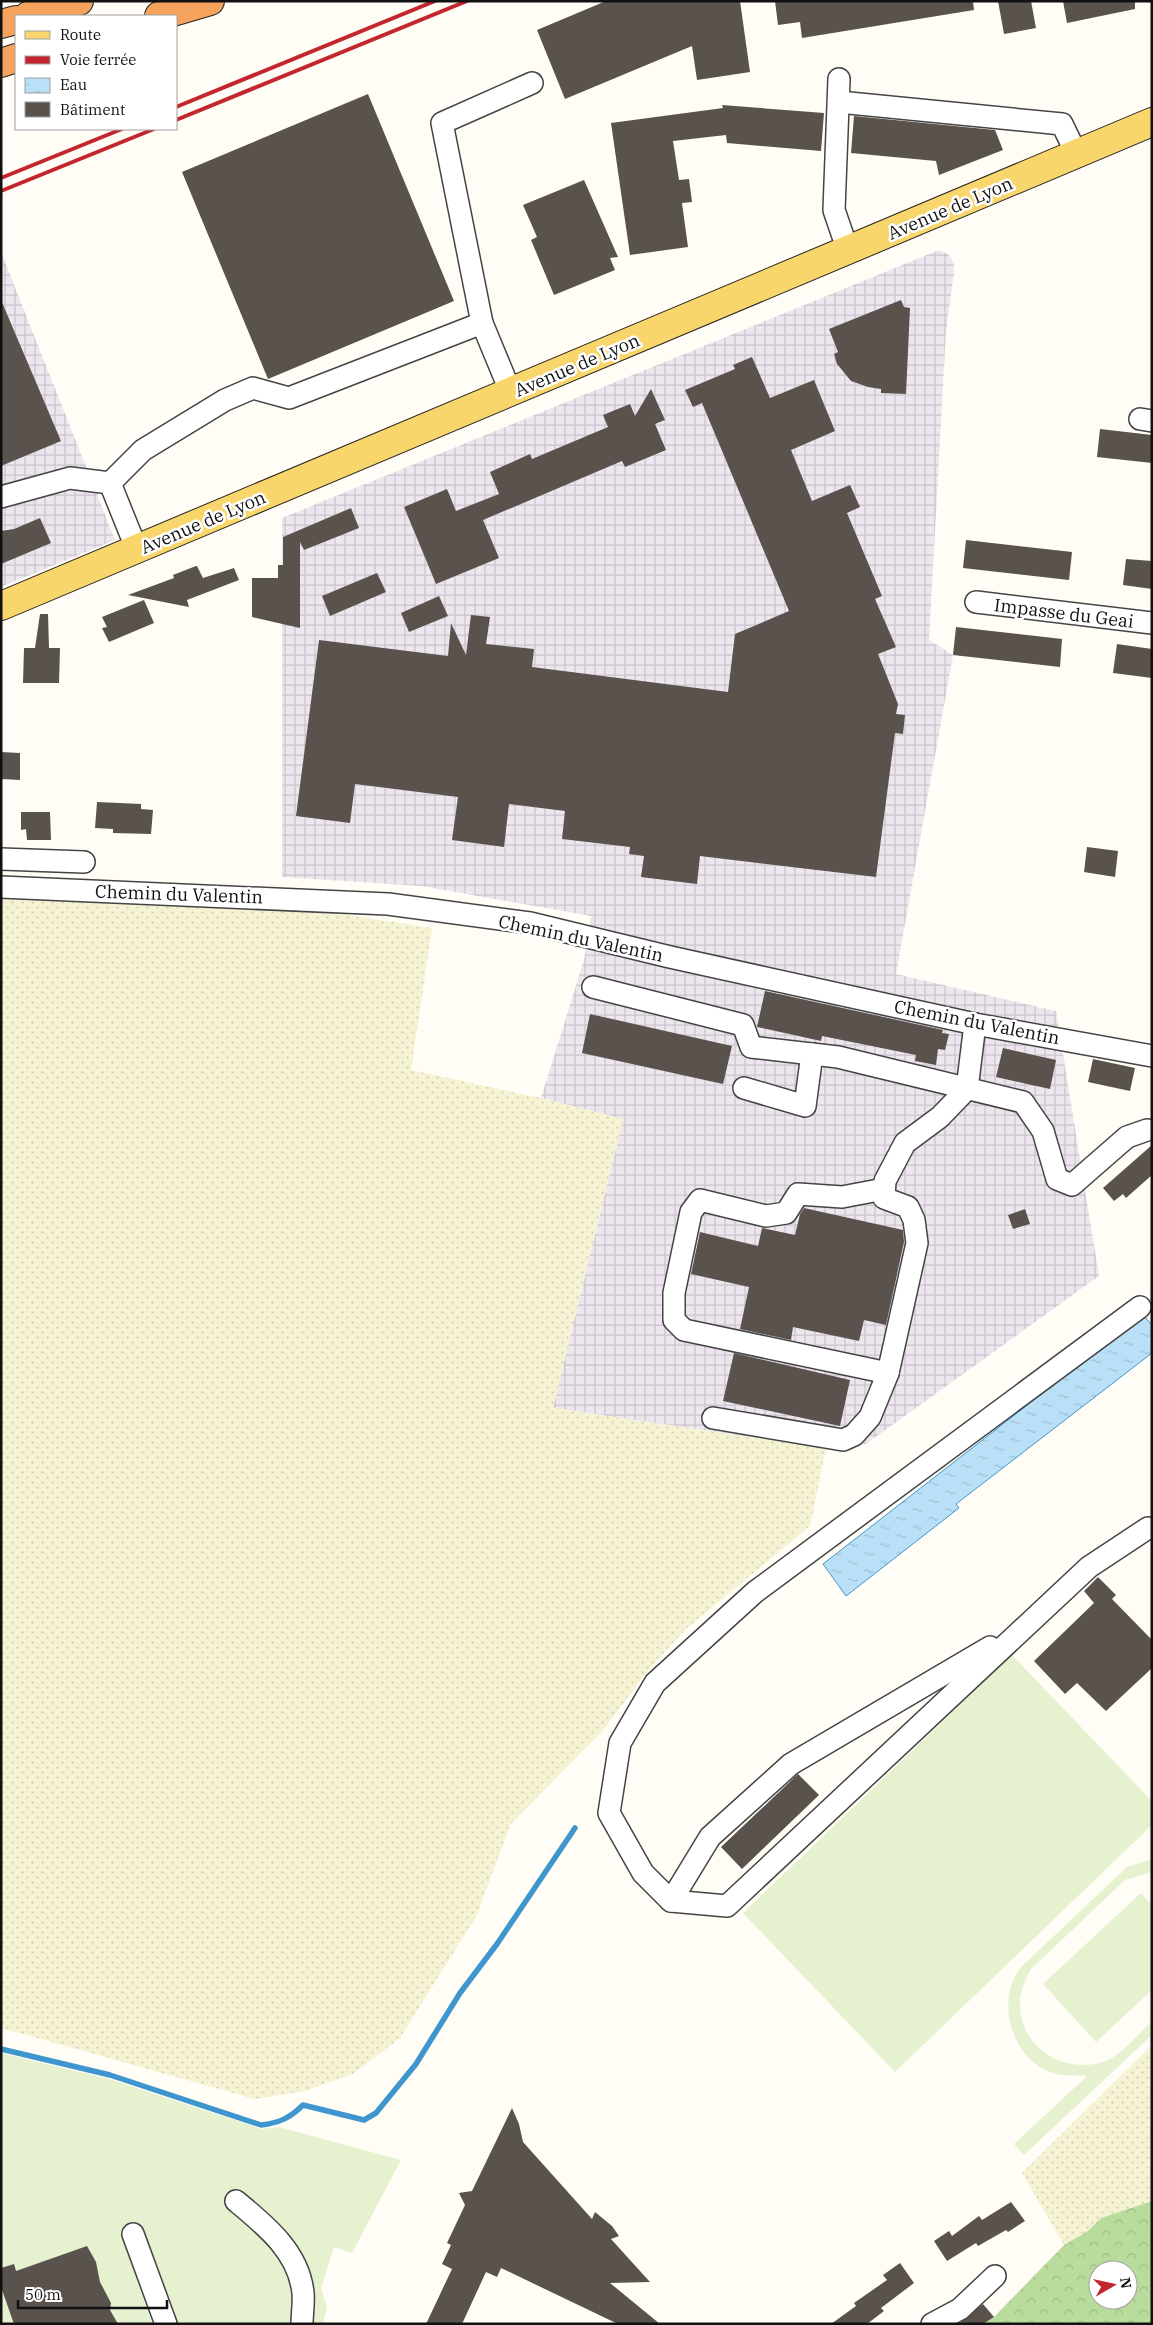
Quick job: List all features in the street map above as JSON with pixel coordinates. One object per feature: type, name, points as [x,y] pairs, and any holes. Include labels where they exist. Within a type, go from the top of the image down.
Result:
[{"type":"highway","points":[[31,15],[79,1]]},
{"type":"highway","points":[[162,15],[210,1]]},
{"type":"highway","points":[[1,24],[15,20]]},
{"type":"highway","points":[[1,63],[15,58]]},
{"type":"main road","name":"Avenue de Lyon","points":[[1,606],[1152,122]]},
{"type":"street","points":[[840,79],[834,210],[848,251]]},
{"type":"street","points":[[511,393],[482,323],[442,123],[532,83]]},
{"type":"street","points":[[838,102],[1062,124],[1077,154]]},
{"type":"street","points":[[110,483],[143,450],[224,400],[253,388],[289,398],[482,323]]},
{"type":"street","points":[[1,497],[70,478],[110,483]]},
{"type":"street","points":[[110,483],[137,550]]},
{"type":"street","name":"Impasse du Geai","points":[[976,602],[1152,624]]},
{"type":"street","points":[[1,859],[84,862]]},
{"type":"street","name":"Chemin du Valentin","points":[[1,887],[388,904],[530,923],[670,957],[976,1024],[1152,1056]]},
{"type":"street","points":[[593,987],[743,1025],[751,1046],[838,1057],[1023,1102],[1042,1131],[1057,1179],[1072,1185],[1127,1137],[1147,1130]]},
{"type":"street","points":[[713,1418],[844,1440],[854,1435],[870,1417],[888,1373],[917,1243],[914,1220],[908,1207],[884,1198],[885,1180],[905,1143],[940,1117],[967,1089],[976,1024]]},
{"type":"street","points":[[744,1088],[805,1106],[812,1054]]},
{"type":"street","points":[[884,1189],[842,1197],[798,1194],[786,1213],[766,1216],[700,1200],[691,1212],[674,1292],[674,1320],[684,1330],[888,1373]]},
{"type":"street","points":[[1140,1307],[756,1592],[655,1683],[620,1743],[608,1813],[643,1873],[671,1901],[727,1906],[1088,1567],[1151,1528]]},
{"type":"street","points":[[671,1901],[710,1837],[791,1764],[1025,1627]]},
{"type":"street","points":[[236,2201],[262,2223],[290,2254],[303,2292],[302,2324]]},
{"type":"street","points":[[133,2234],[166,2324]]},
{"type":"street","points":[[932,2324],[960,2309],[995,2276]]},
{"type":"shaded area","points":[[939,250],[948,254],[954,263],[954,273],[946,331],[929,640],[953,655],[896,974],[1056,1011],[1099,1276],[866,1444],[826,1448],[553,1408],[623,1119],[541,1098],[584,960],[591,916],[421,886],[282,877],[282,518]]},
{"type":"shaded area","points":[[1,252],[115,540],[1,587]]},
{"type":"shaded area","points":[[1,895],[282,905],[432,928],[411,1070],[541,1098],[623,1119],[553,1408],[826,1448],[810,1526],[685,1630],[646,1673],[605,1728],[510,1825],[477,1915],[400,2038],[353,2074],[305,2091],[255,2099],[1,2028]]},
{"type":"shaded area","points":[[1152,2045],[1152,2201],[1101,2218],[1088,2231],[1064,2245],[1022,2173]]},
{"type":"green space","points":[[1012,1655],[1152,1801],[1152,1825],[895,2072],[743,1913]]},
{"type":"green space","points":[[1152,1859],[1152,1872],[1125,1880],[1030,1970],[1020,1997],[1020,2006],[1023,2022],[1029,2035],[1049,2055],[1062,2061],[1076,2064],[1091,2064],[1106,2061],[1124,2049],[1152,2021],[1152,2035],[1024,2155],[1014,2144],[1087,2076],[1061,2075],[1050,2072],[1035,2064],[1027,2056],[1014,2036],[1011,2024],[1008,2001],[1012,1982],[1019,1969],[1127,1867]]},
{"type":"green space","points":[[1141,1893],[1152,1905],[1152,1990],[1096,2042],[1043,1984]]},
{"type":"green space","points":[[1,2053],[109,2079],[262,2129],[279,2127],[401,2160],[352,2253],[334,2247],[321,2288],[327,2307],[323,2324],[1,2324]]},
{"type":"green space","points":[[1152,2201],[1152,2324],[983,2324],[994,2317],[1064,2245],[1088,2231],[1101,2218]]},
{"type":"water","points":[[1143,1315],[1152,1325],[1152,1353],[956,1504],[959,1508],[846,1596],[823,1564]]},
{"type":"building","points":[[606,1],[740,1],[750,72],[697,80],[692,46],[565,99],[537,30]]},
{"type":"building","points":[[775,1],[973,1],[974,10],[802,38],[800,22],[778,25]]},
{"type":"building","points":[[998,1],[1031,1],[1036,28],[1004,34]]},
{"type":"building","points":[[1063,1],[1135,1],[1135,9],[1067,23]]},
{"type":"building","points":[[368,94],[454,301],[268,379],[182,172]]},
{"type":"building","points":[[722,105],[824,113],[821,151],[727,143],[726,135],[673,141],[679,180],[689,179],[692,202],[682,203],[688,247],[630,255],[611,123],[723,108]]},
{"type":"building","points":[[854,116],[995,130],[1003,150],[939,175],[936,161],[851,153]]},
{"type":"building","points":[[584,180],[618,257],[610,258],[615,270],[554,295],[531,240],[537,237],[523,205]]},
{"type":"building","points":[[1,300],[61,441],[1,466]]},
{"type":"building","points":[[901,300],[904,307],[910,308],[906,394],[881,393],[881,389],[851,381],[837,364],[834,354],[838,352],[829,329]]},
{"type":"building","points":[[752,357],[770,398],[814,380],[835,431],[791,450],[812,501],[850,485],[860,507],[847,513],[882,596],[875,599],[896,647],[878,654],[898,704],[896,714],[905,715],[903,734],[895,733],[876,877],[700,856],[697,884],[641,877],[644,856],[629,854],[630,847],[562,839],[565,811],[509,804],[504,847],[452,840],[458,797],[355,784],[350,823],[296,816],[319,640],[448,656],[451,623],[466,655],[471,615],[490,617],[486,644],[534,649],[532,667],[728,692],[735,634],[789,611],[702,403],[693,407],[685,390],[735,369],[733,365]]},
{"type":"building","points":[[651,389],[665,420],[655,424],[666,450],[625,467],[622,461],[483,520],[499,558],[436,584],[404,507],[447,489],[456,511],[499,494],[490,472],[530,454],[532,459],[608,427],[603,415],[630,404],[635,416]]},
{"type":"building","points":[[1100,429],[1152,435],[1152,463],[1097,457]]},
{"type":"building","points":[[351,508],[359,528],[304,550],[300,542],[300,628],[252,617],[252,578],[278,578],[278,565],[283,565],[283,537]]},
{"type":"building","points":[[40,518],[51,543],[1,564],[1,531],[14,529]]},
{"type":"building","points":[[966,540],[1072,552],[1069,580],[963,568]]},
{"type":"building","points":[[1126,559],[1152,561],[1152,589],[1123,585]]},
{"type":"building","points":[[197,566],[203,578],[234,568],[239,580],[187,600],[189,607],[128,595],[174,578],[173,575]]},
{"type":"building","points":[[377,573],[386,592],[330,616],[322,596]]},
{"type":"building","points":[[439,596],[448,616],[409,632],[401,613]]},
{"type":"building","points":[[144,600],[154,623],[109,642],[102,628],[107,627],[102,617]]},
{"type":"building","points":[[40,614],[48,614],[49,648],[60,648],[59,683],[23,683],[24,648],[35,648]]},
{"type":"building","points":[[956,627],[1062,639],[1060,667],[953,655]]},
{"type":"building","points":[[1117,644],[1152,649],[1152,678],[1113,673]]},
{"type":"building","points":[[1,752],[20,753],[20,780],[1,779]]},
{"type":"building","points":[[97,802],[141,804],[141,809],[153,810],[151,834],[113,833],[113,829],[95,828]]},
{"type":"building","points":[[21,812],[50,812],[51,840],[27,840],[26,829],[21,830]]},
{"type":"building","points":[[1087,847],[1118,851],[1115,877],[1084,872]]},
{"type":"building","points":[[765,991],[943,1030],[942,1033],[949,1034],[945,1050],[938,1049],[936,1065],[915,1061],[916,1055],[822,1036],[821,1041],[757,1027]]},
{"type":"building","points":[[590,1014],[732,1046],[723,1084],[582,1053]]},
{"type":"building","points":[[1003,1048],[1056,1060],[1050,1089],[996,1077]]},
{"type":"building","points":[[1093,1059],[1135,1068],[1130,1091],[1088,1082]]},
{"type":"building","points":[[1152,1145],[1152,1175],[1126,1198],[1123,1194],[1114,1201],[1103,1188]]},
{"type":"building","points":[[804,1208],[903,1230],[904,1242],[886,1325],[864,1320],[859,1341],[793,1327],[791,1340],[740,1329],[749,1287],[691,1274],[700,1232],[758,1246],[762,1228],[795,1235],[800,1214]]},
{"type":"building","points":[[1025,1209],[1030,1224],[1013,1229],[1008,1215]]},
{"type":"building","points":[[734,1353],[850,1380],[840,1426],[723,1401]]},
{"type":"building","points":[[1098,1577],[1116,1595],[1112,1599],[1152,1640],[1152,1668],[1106,1711],[1077,1683],[1065,1694],[1034,1661],[1094,1603],[1084,1591]]},
{"type":"building","points":[[798,1774],[819,1795],[742,1869],[721,1847]]},
{"type":"building","points":[[512,2108],[519,2124],[523,2142],[592,2219],[595,2212],[612,2226],[619,2236],[611,2239],[650,2282],[610,2283],[660,2324],[618,2324],[501,2268],[497,2277],[486,2272],[462,2324],[426,2324],[452,2269],[442,2264],[451,2245],[447,2243],[465,2205],[459,2193],[472,2191]]},
{"type":"building","points":[[1011,2202],[1025,2221],[1008,2232],[1006,2230],[978,2246],[976,2243],[947,2261],[934,2241],[949,2231],[952,2236],[979,2216],[982,2220]]},
{"type":"building","points":[[87,2246],[96,2262],[100,2282],[111,2303],[110,2310],[118,2324],[14,2324],[1,2287],[1,2268],[14,2264],[16,2271]]},
{"type":"building","points":[[900,2263],[914,2283],[881,2308],[884,2311],[867,2324],[831,2324],[856,2306],[854,2303],[887,2280],[883,2275]]},
{"type":"building","points":[[983,2304],[994,2317],[983,2324],[959,2324]]},
{"type":"waterway","points":[[1,2049],[110,2075],[261,2125],[284,2119],[303,2105],[364,2120],[376,2113],[416,2064],[460,1993],[497,1944],[575,1828]]},
{"type":"railway","points":[[178,106],[435,1]]},
{"type":"railway","points":[[178,119],[467,1]]},
{"type":"railway","points":[[1,178],[120,130]]},
{"type":"railway","points":[[1,191],[152,130]]}]
